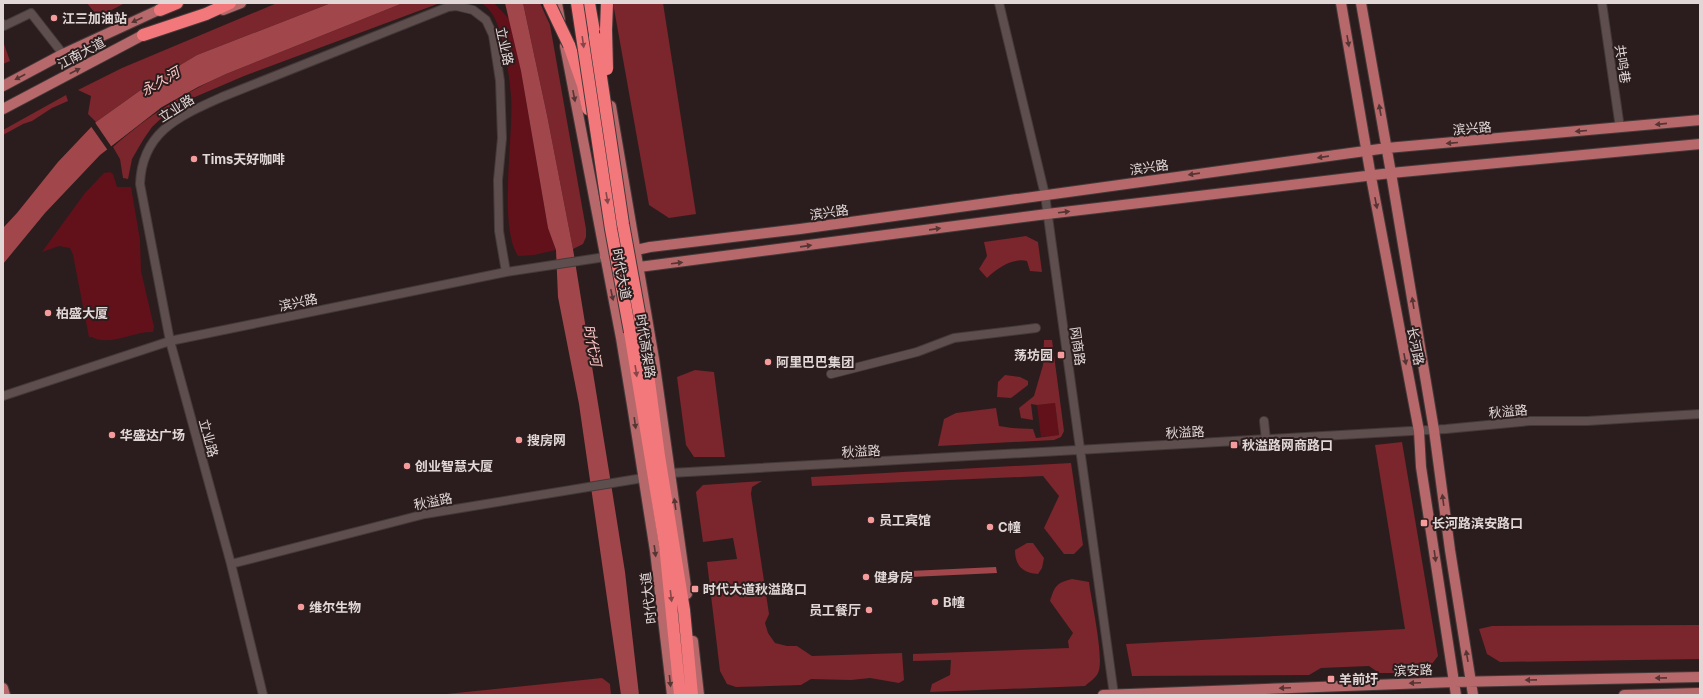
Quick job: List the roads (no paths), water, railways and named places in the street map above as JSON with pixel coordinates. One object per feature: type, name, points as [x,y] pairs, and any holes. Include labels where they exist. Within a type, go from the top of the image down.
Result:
[{"type":"highway","points":[[160,10],[177,3]]},
{"type":"highway","points":[[144,35],[210,3]]},
{"type":"highway","points":[[144,35],[206,14],[230,3]]},
{"type":"highway","points":[[549,3],[569,45],[582,85],[603,175]]},
{"type":"highway","name":"时代高架路","points":[[577,3],[603,175],[665,545],[680,695]]},
{"type":"highway","name":"时代高架路","points":[[590,3],[623,224],[642,330],[659,456],[684,610],[692,695]]},
{"type":"highway","points":[[606,3],[609,134]]},
{"type":"main road","name":"江南大道","points":[[3,86],[63,54],[160,10],[172,3]]},
{"type":"main road","name":"江南大道","points":[[3,109],[144,35],[242,3]]},
{"type":"main road","name":"时代大道","points":[[557,3],[604,257],[621,338],[655,551],[672,695]]},
{"type":"main road","name":"时代大道","points":[[594,3],[639,267],[671,473],[699,695]]},
{"type":"main road","name":"长河路","points":[[1341,3],[1371,177],[1418,430],[1422,475],[1456,695]]},
{"type":"main road","name":"长河路","points":[[1361,3],[1392,173],[1434,430],[1451,556],[1473,695]]},
{"type":"main road","name":"滨兴路","points":[[604,257],[635,250],[800,229],[1387,148],[1700,120]]},
{"type":"main road","name":"滨兴路","points":[[604,257],[639,267],[1048,214],[1371,177],[1392,173],[1700,144]]},
{"type":"main road","name":"滨安路","points":[[1102,695],[1454,682],[1700,677]]},
{"type":"main road","points":[[3,688],[5,695]]},
{"type":"main road","points":[[1624,695],[1700,693]]},
{"type":"street","name":"网商路","points":[[999,3],[1045,195],[1114,695]]},
{"type":"street","name":"共鸣巷","points":[[1602,3],[1620,128]]},
{"type":"street","name":"立业路","points":[[263,695],[231,564],[170,342],[140,184],[145,154],[152,142],[167,126],[194,109],[452,6],[465,7],[480,14],[486,20],[493,35],[500,81],[502,138],[498,180],[499,231],[506,272]]},
{"type":"street","points":[[3,24],[4,26],[31,13],[63,54]]},
{"type":"street","name":"滨兴路","points":[[3,396],[170,342],[506,272],[604,257]]},
{"type":"street","points":[[831,374],[917,352],[954,338],[1036,328]]},
{"type":"street","name":"秋溢路","points":[[671,473],[1434,430],[1530,421],[1587,421],[1700,414]]},
{"type":"street","points":[[1264,421],[1266,440]]},
{"type":"street","name":"秋溢路","points":[[231,564],[425,514],[643,478]]},
{"type":"water","name":"永久河","points":[[331,3],[403,3],[226,74],[198,87],[162,107],[100,155],[45,213],[3,264],[3,228],[58,162],[96,122],[152,82],[197,55]]},
{"type":"water","points":[[505,3],[523,3],[547,115],[573,249],[625,572],[639,695],[621,695],[579,404],[558,297],[556,250],[548,228],[521,71]]},
{"type":"water","points":[[996,567],[997,573],[889,578],[888,572]]},
{"type":"place","name":"江三加油站","points":[[54,18]]},
{"type":"place","name":"Tims天好咖啡","points":[[194,159]]},
{"type":"place","name":"柏盛大厦","points":[[48,313]]},
{"type":"place","name":"荡坊园","points":[[1061,355]]},
{"type":"place","name":"阿里巴巴集团","points":[[768,362]]},
{"type":"place","name":"华盛达广场","points":[[112,435]]},
{"type":"place","name":"搜房网","points":[[519,440]]},
{"type":"place","name":"秋溢路网商路口","points":[[1234,445]]},
{"type":"place","name":"创业智慧大厦","points":[[407,466]]},
{"type":"place","name":"员工宾馆","points":[[871,520]]},
{"type":"place","name":"长河路滨安路口","points":[[1424,523]]},
{"type":"place","name":"C幢","points":[[990,527]]},
{"type":"place","name":"健身房","points":[[866,577]]},
{"type":"place","name":"时代大道秋溢路口","points":[[695,589]]},
{"type":"place","name":"B幢","points":[[935,602]]},
{"type":"place","name":"维尔生物","points":[[301,607]]},
{"type":"place","name":"员工餐厅","points":[[869,610]]},
{"type":"place","name":"羊前圩","points":[[1331,679]]},
{"type":"water label","name":"时代河","points":[[593,345]]}]
